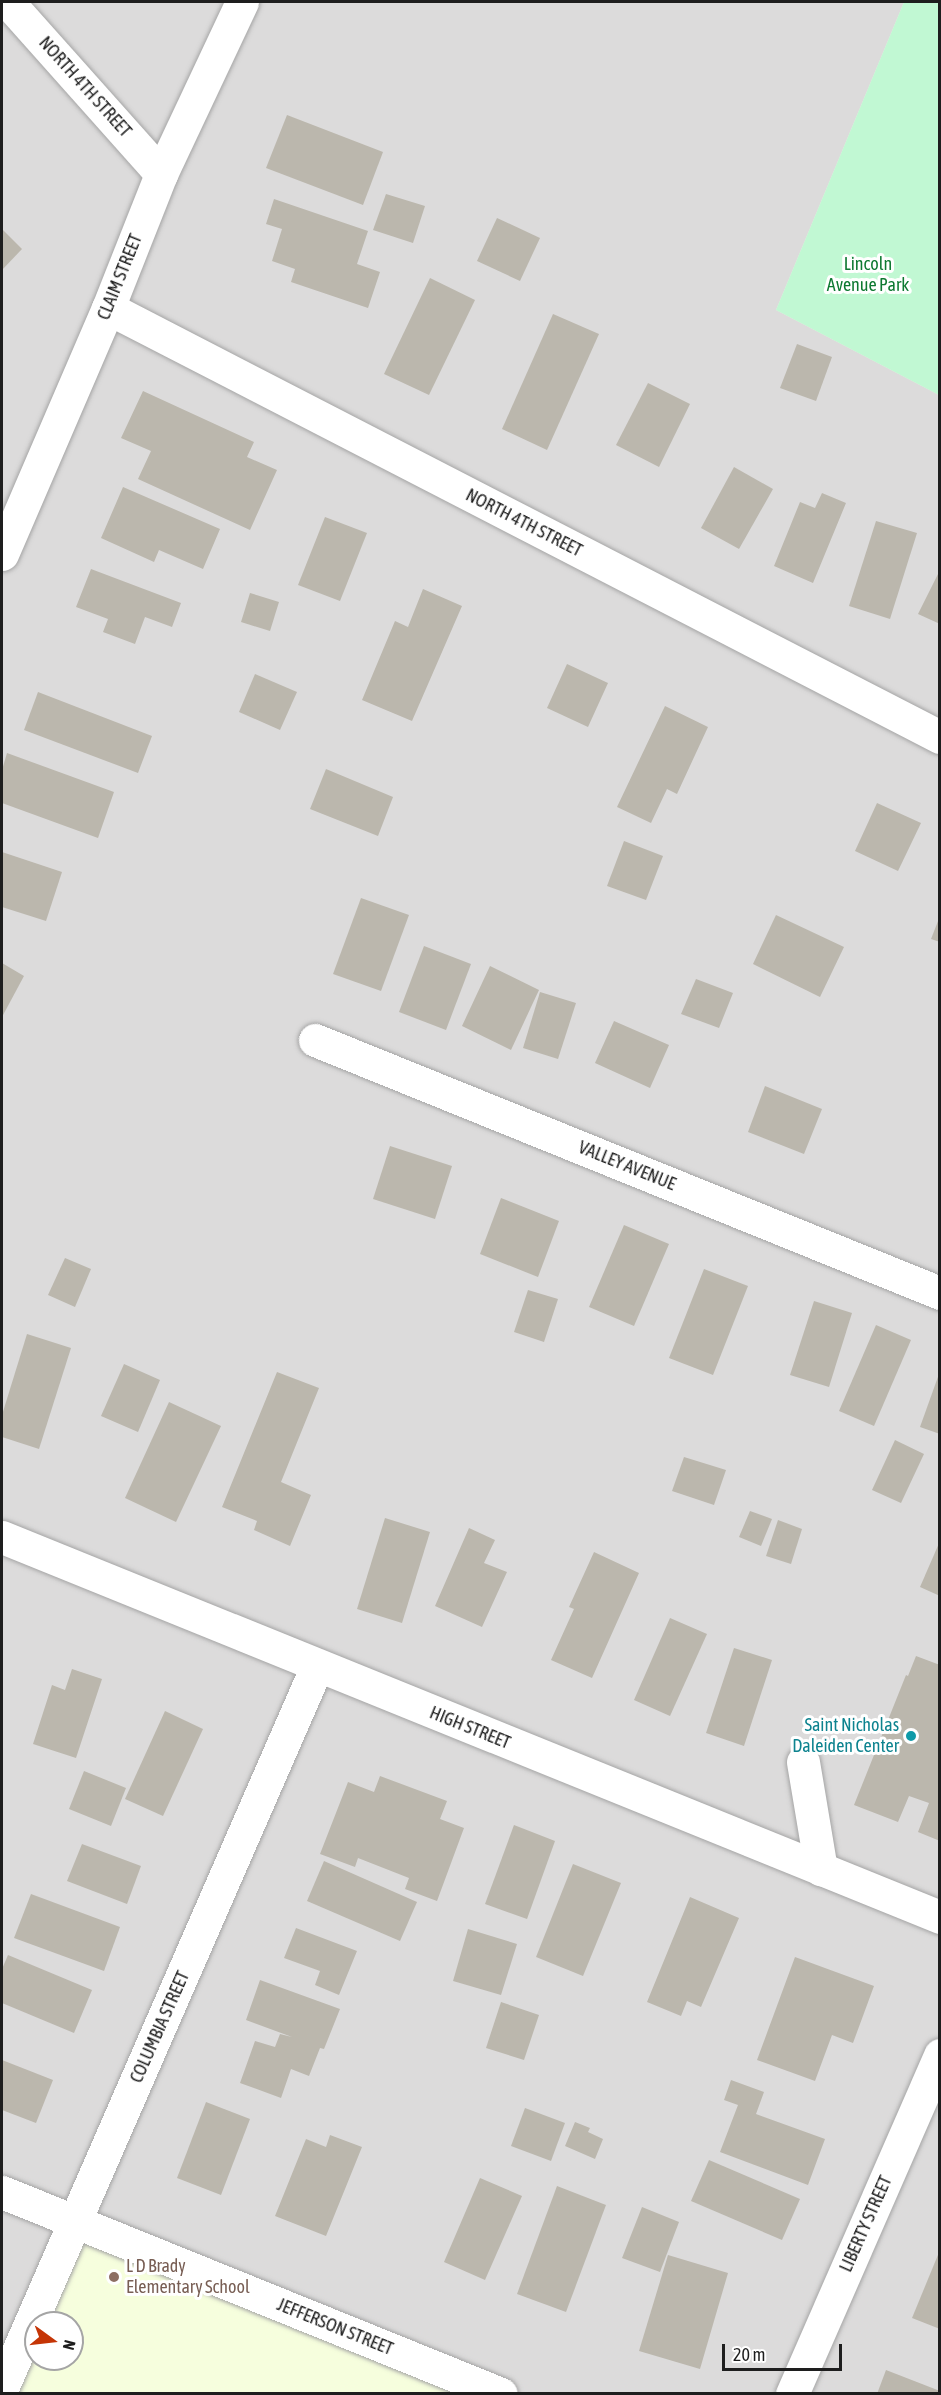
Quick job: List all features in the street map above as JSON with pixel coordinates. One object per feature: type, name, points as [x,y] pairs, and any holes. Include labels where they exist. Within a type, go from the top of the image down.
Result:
[{"type":"street","name":"NORTH 4TH STREET","points":[[8,2],[161,174]]},
{"type":"street","name":"CLAIM STREET","points":[[2,554],[108,308],[161,174],[242,2]]},
{"type":"street","name":"NORTH 4TH STREET","points":[[108,308],[939,737]]},
{"type":"street","name":"VALLEY AVENUE","points":[[315,1040],[939,1293]]},
{"type":"street","name":"HIGH STREET","points":[[2,1537],[939,1917]]},
{"type":"street","name":"COLUMBIA STREET","points":[[2,2388],[317,1666]]},
{"type":"street","points":[[803,1762],[821,1869]]},
{"type":"street","name":"LIBERTY STREET","points":[[792,2394],[939,2055]]},
{"type":"street","name":"JEFFERSON STREET","points":[[2,2192],[501,2394]]},
{"type":"shaded area","points":[[2,2],[904,2],[776,310],[939,395],[939,2393],[2,2394]]},
{"type":"shaded area","name":"L D Brady Elementary School","points":[[67,2230],[466,2394],[2,2394],[24,2338],[24,2371],[84,2371],[84,2311],[35,2311]]},
{"type":"green space","name":"Lincoln Avenue Park","points":[[904,2],[939,2],[939,395],[776,310]]},
{"type":"building","points":[[287,115],[383,152],[363,205],[266,168]]},
{"type":"building","points":[[386,194],[425,206],[413,243],[373,230]]},
{"type":"building","points":[[274,199],[368,231],[357,264],[380,272],[368,308],[291,282],[295,269],[272,261],[282,229],[266,224]]},
{"type":"building","points":[[497,218],[540,238],[520,281],[477,261]]},
{"type":"building","points":[[2,229],[22,249],[2,270]]},
{"type":"building","points":[[430,278],[475,300],[429,395],[384,374]]},
{"type":"building","points":[[553,314],[599,334],[547,450],[502,429]]},
{"type":"building","points":[[797,344],[832,357],[816,401],[780,388]]},
{"type":"building","points":[[648,383],[690,404],[659,467],[616,445]]},
{"type":"building","points":[[143,391],[254,442],[247,457],[277,470],[250,530],[138,479],[151,451],[121,438]]},
{"type":"building","points":[[734,467],[773,489],[739,549],[701,528]]},
{"type":"building","points":[[123,487],[220,529],[203,569],[159,550],[154,562],[101,538]]},
{"type":"building","points":[[822,493],[846,503],[813,583],[774,566],[800,502],[815,508]]},
{"type":"building","points":[[325,517],[367,533],[340,601],[298,585]]},
{"type":"building","points":[[876,521],[917,533],[890,619],[849,606]]},
{"type":"building","points":[[91,569],[181,603],[172,627],[145,617],[135,644],[103,632],[108,619],[76,607]]},
{"type":"building","points":[[940,570],[940,624],[918,614]]},
{"type":"building","points":[[423,589],[462,606],[412,721],[362,700],[395,621],[408,627]]},
{"type":"building","points":[[250,593],[279,602],[270,631],[241,622]]},
{"type":"building","points":[[567,664],[608,683],[588,727],[547,708]]},
{"type":"building","points":[[255,674],[297,692],[280,730],[239,712]]},
{"type":"building","points":[[38,692],[152,736],[138,773],[24,730]]},
{"type":"building","points":[[665,706],[708,727],[677,794],[667,789],[651,823],[617,807]]},
{"type":"building","points":[[7,753],[114,792],[98,838],[2,803],[2,770]]},
{"type":"building","points":[[326,769],[393,797],[378,836],[310,809]]},
{"type":"building","points":[[877,803],[921,823],[898,871],[855,851]]},
{"type":"building","points":[[624,841],[663,856],[646,900],[607,886]]},
{"type":"building","points":[[2,852],[62,872],[46,921],[2,907]]},
{"type":"building","points":[[361,898],[409,915],[381,991],[333,974]]},
{"type":"building","points":[[776,915],[844,947],[820,997],[753,964]]},
{"type":"building","points":[[940,916],[940,942],[931,939]]},
{"type":"building","points":[[424,946],[471,964],[446,1030],[399,1012]]},
{"type":"building","points":[[2,963],[24,976],[2,1017]]},
{"type":"building","points":[[490,966],[539,990],[511,1050],[462,1026]]},
{"type":"building","points":[[696,979],[733,993],[719,1028],[681,1014]]},
{"type":"building","points":[[540,992],[576,1003],[558,1059],[523,1048]]},
{"type":"building","points":[[614,1021],[669,1045],[650,1088],[595,1063]]},
{"type":"building","points":[[765,1086],[822,1109],[804,1154],[748,1132]]},
{"type":"building","points":[[390,1146],[452,1166],[435,1219],[373,1199]]},
{"type":"building","points":[[501,1198],[559,1221],[538,1277],[480,1254]]},
{"type":"building","points":[[624,1225],[669,1244],[634,1326],[589,1307]]},
{"type":"building","points":[[65,1258],[91,1269],[75,1307],[48,1295]]},
{"type":"building","points":[[704,1269],[748,1286],[713,1375],[669,1358]]},
{"type":"building","points":[[528,1290],[558,1299],[544,1342],[514,1332]]},
{"type":"building","points":[[814,1301],[852,1313],[829,1387],[790,1375]]},
{"type":"building","points":[[876,1325],[911,1340],[874,1426],[839,1411]]},
{"type":"building","points":[[27,1334],[71,1348],[39,1449],[2,1437],[2,1415]]},
{"type":"building","points":[[124,1364],[160,1380],[138,1432],[101,1416]]},
{"type":"building","points":[[277,1372],[319,1388],[281,1482],[311,1495],[290,1546],[254,1530],[257,1521],[222,1507]]},
{"type":"building","points":[[940,1374],[940,1434],[920,1427]]},
{"type":"building","points":[[169,1402],[221,1426],[176,1522],[125,1498]]},
{"type":"building","points":[[895,1440],[924,1454],[901,1503],[872,1490]]},
{"type":"building","points":[[684,1457],[726,1470],[714,1505],[672,1491]]},
{"type":"building","points":[[750,1511],[772,1519],[761,1546],[739,1537]]},
{"type":"building","points":[[385,1518],[430,1532],[402,1623],[357,1609]]},
{"type":"building","points":[[778,1520],[802,1529],[791,1564],[766,1556]]},
{"type":"building","points":[[469,1528],[495,1540],[484,1563],[507,1572],[482,1627],[435,1606]]},
{"type":"building","points":[[940,1541],[940,1596],[920,1587]]},
{"type":"building","points":[[594,1552],[639,1573],[592,1678],[551,1660],[574,1609],[569,1607]]},
{"type":"building","points":[[670,1618],[707,1634],[670,1716],[634,1700]]},
{"type":"building","points":[[734,1648],[772,1660],[744,1746],[706,1733]]},
{"type":"building","name":"Saint Nicholas Daleiden Center","points":[[916,1656],[940,1665],[940,1841],[918,1832],[929,1803],[909,1796],[898,1822],[854,1805],[906,1675],[908,1676]]},
{"type":"building","points":[[72,1669],[102,1679],[76,1758],[33,1744],[52,1685],[65,1690]]},
{"type":"building","points":[[165,1711],[203,1729],[163,1816],[125,1799]]},
{"type":"building","points":[[84,1771],[126,1788],[111,1826],[69,1809]]},
{"type":"building","points":[[380,1776],[447,1801],[440,1819],[464,1828],[437,1901],[405,1889],[409,1878],[358,1858],[355,1867],[320,1854],[348,1782],[374,1792]]},
{"type":"building","points":[[514,1825],[555,1841],[527,1919],[485,1904]]},
{"type":"building","points":[[82,1844],[141,1866],[127,1904],[67,1881]]},
{"type":"building","points":[[324,1861],[417,1902],[400,1941],[307,1901]]},
{"type":"building","points":[[573,1864],[621,1883],[583,1976],[536,1957]]},
{"type":"building","points":[[31,1894],[120,1927],[104,1971],[14,1938]]},
{"type":"building","points":[[690,1897],[739,1918],[701,2007],[687,2001],[681,2016],[647,2002]]},
{"type":"building","points":[[296,1928],[357,1951],[339,1995],[315,1985],[320,1971],[284,1958]]},
{"type":"building","points":[[468,1929],[517,1944],[501,1995],[453,1981]]},
{"type":"building","points":[[8,1955],[92,1990],[74,2033],[2,2003],[2,1969]]},
{"type":"building","points":[[795,1957],[874,1986],[853,2043],[832,2035],[815,2081],[757,2060]]},
{"type":"building","points":[[260,1980],[340,2009],[324,2049],[320,2048],[309,2076],[291,2069],[281,2098],[240,2083],[255,2041],[275,2047],[280,2034],[292,2037],[246,2020]]},
{"type":"building","points":[[501,2002],[539,2015],[524,2060],[486,2048]]},
{"type":"building","points":[[2,2060],[53,2080],[36,2123],[2,2110]]},
{"type":"building","points":[[731,2080],[764,2092],[756,2114],[825,2139],[808,2185],[720,2152],[738,2105],[724,2100]]},
{"type":"building","points":[[206,2102],[250,2119],[221,2195],[177,2178]]},
{"type":"building","points":[[525,2108],[565,2123],[551,2161],[511,2146]]},
{"type":"building","points":[[575,2122],[590,2128],[588,2132],[603,2139],[595,2159],[565,2146]]},
{"type":"building","points":[[330,2135],[362,2147],[326,2236],[275,2216],[306,2139],[326,2147]]},
{"type":"building","points":[[709,2160],[800,2199],[782,2240],[691,2201]]},
{"type":"building","points":[[480,2178],[522,2196],[485,2280],[444,2262]]},
{"type":"building","points":[[557,2186],[606,2205],[566,2312],[517,2294]]},
{"type":"building","points":[[642,2207],[679,2222],[660,2272],[622,2258]]},
{"type":"building","points":[[940,2250],[940,2329],[912,2318]]},
{"type":"building","points":[[668,2255],[728,2273],[700,2369],[639,2351]]},
{"type":"building","points":[[886,2370],[940,2391],[940,2394],[877,2394]]},
{"type":"place","name":"Saint Nicholas Daleiden Center","points":[[911,1736]]},
{"type":"place","name":"L D Brady Elementary School","points":[[114,2277]]}]
